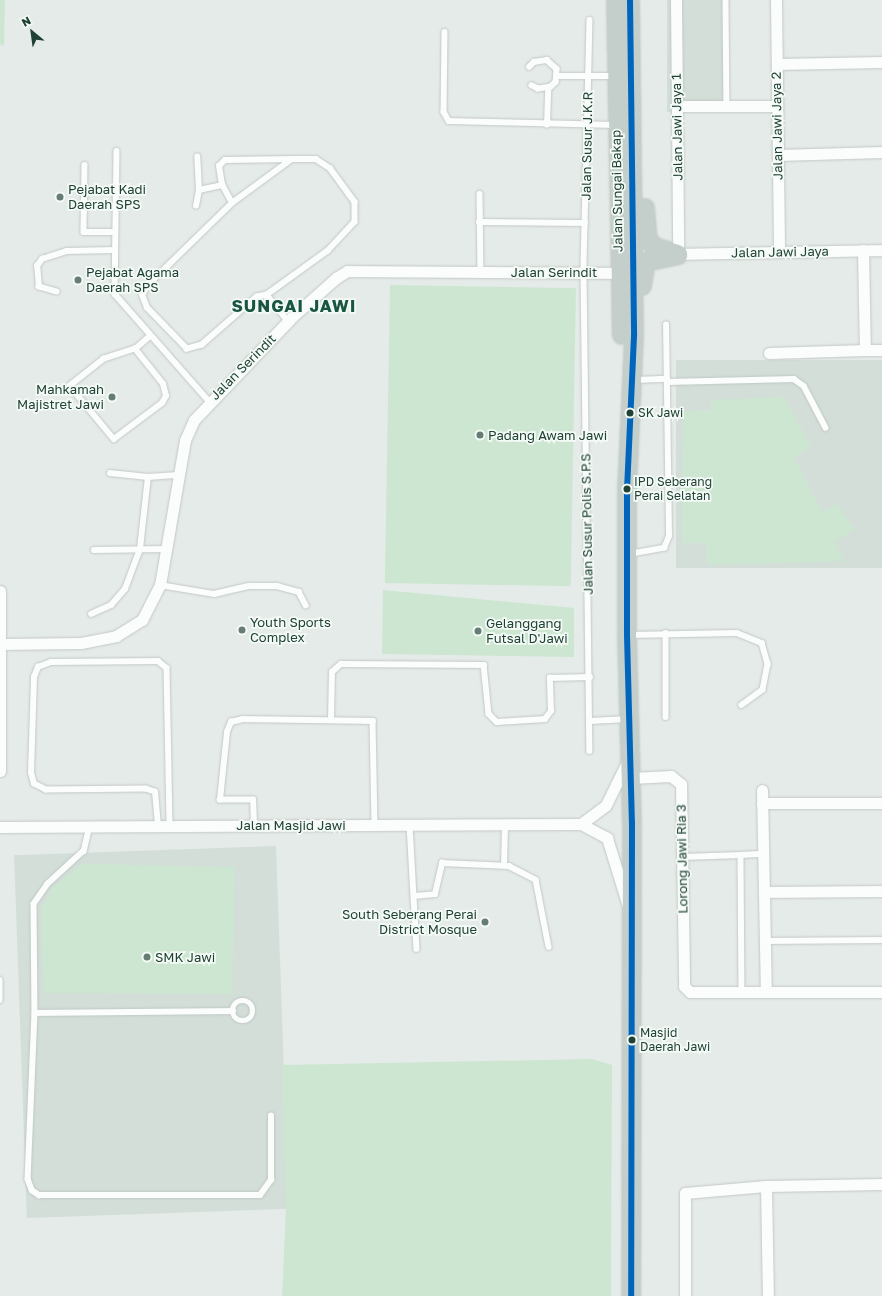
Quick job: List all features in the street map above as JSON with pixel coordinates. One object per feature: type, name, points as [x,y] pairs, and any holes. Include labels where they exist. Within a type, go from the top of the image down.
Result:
[{"type":"highway","name":"Jalan Sungai Bakap","points":[[616,0],[616,76],[625,122]]},
{"type":"highway","name":"Jalan Sungai Bakap","points":[[629,381],[624,366],[626,273],[625,122],[630,0]]},
{"type":"highway","points":[[625,122],[645,179],[648,240],[655,247],[678,254]]},
{"type":"highway","points":[[634,336],[646,262],[678,254]]},
{"type":"highway","name":"Jalan Sungai Bakap","points":[[626,273],[634,336],[629,381],[627,554],[627,635],[630,756],[632,778],[630,914],[631,1296]]},
{"type":"street","name":"Jalan Jawi Jaya 1","points":[[676,0],[678,254]]},
{"type":"street","name":"Jalan Jawi Jaya 2","points":[[776,0],[779,252]]},
{"type":"street","points":[[777,64],[882,62]]},
{"type":"street","points":[[677,106],[777,106]]},
{"type":"street","points":[[778,155],[882,152]]},
{"type":"street","points":[[863,250],[865,350]]},
{"type":"street","name":"Jalan Jawi Jaya","points":[[678,254],[882,250]]},
{"type":"street","name":"Jalan Serindit","points":[[1,651],[81,642],[116,636],[142,620],[160,585],[185,440],[194,420],[209,401],[288,321],[347,271],[626,273]]},
{"type":"street","points":[[769,353],[882,350]]},
{"type":"street","points":[[0,591],[0,771]]},
{"type":"street","points":[[581,824],[606,805],[630,756]]},
{"type":"street","name":"Lorong Jawi Ria 3","points":[[632,778],[671,776],[681,784],[684,986],[690,992],[742,992]]},
{"type":"street","points":[[762,790],[766,992]]},
{"type":"street","points":[[762,804],[882,803]]},
{"type":"street","name":"Jalan Masjid Jawi","points":[[0,827],[581,824],[607,838],[630,914]]},
{"type":"street","points":[[764,892],[882,891]]},
{"type":"street","points":[[742,992],[882,992]]},
{"type":"street","points":[[685,1296],[685,1193],[766,1186],[882,1184]]},
{"type":"street","points":[[766,1186],[768,1296]]},
{"type":"lane","points":[[726,0],[727,106]]},
{"type":"lane","name":"Jalan Susur J.K.R","points":[[584,272],[590,20]]},
{"type":"lane","points":[[445,32],[444,112],[449,121],[547,124],[625,122]]},
{"type":"lane","points":[[529,67],[534,62],[547,60],[557,69],[558,76],[548,89],[547,124]]},
{"type":"lane","points":[[558,76],[616,76]]},
{"type":"lane","points":[[532,86],[548,89]]},
{"type":"lane","points":[[117,151],[114,232],[115,294],[150,336],[209,401]]},
{"type":"lane","points":[[196,206],[199,190],[197,157]]},
{"type":"lane","points":[[232,203],[222,185],[219,166],[225,160],[292,159],[316,159],[330,168],[347,188],[358,213],[349,231],[328,251],[267,295],[257,297],[202,345],[187,349],[142,300],[149,284],[232,203],[292,159]]},
{"type":"lane","points":[[86,165],[84,232],[114,232]]},
{"type":"lane","points":[[199,190],[222,185]]},
{"type":"lane","points":[[480,194],[479,222],[481,272]]},
{"type":"lane","points":[[479,222],[585,223]]},
{"type":"lane","points":[[57,292],[44,292],[39,287],[37,266],[42,259],[67,251],[114,250]]},
{"type":"lane","name":"Jalan Susur Polis S.P.S","points":[[584,272],[590,751]]},
{"type":"lane","points":[[267,295],[288,321]]},
{"type":"lane","points":[[627,554],[664,548],[669,536],[666,325]]},
{"type":"lane","points":[[135,349],[163,384],[166,396],[162,403],[114,439],[70,386],[99,362],[135,349],[150,336]]},
{"type":"lane","points":[[629,381],[794,378],[804,386],[826,428]]},
{"type":"lane","points":[[110,473],[148,477],[178,475]]},
{"type":"lane","points":[[91,614],[111,605],[125,589],[140,549],[148,477]]},
{"type":"lane","points":[[94,550],[115,553],[140,549],[166,549]]},
{"type":"lane","points":[[160,585],[214,594],[249,586],[277,586],[299,592],[306,605]]},
{"type":"lane","points":[[627,635],[666,633],[737,633],[762,643],[768,664],[763,690],[742,705]]},
{"type":"lane","points":[[666,633],[666,717]]},
{"type":"lane","points":[[158,661],[167,668],[164,826],[155,792],[146,788],[46,790],[34,784],[31,773],[34,677],[38,667],[51,662],[158,661]]},
{"type":"lane","points":[[331,719],[332,672],[341,664],[484,665],[489,714],[497,722],[545,719],[551,711],[550,678],[590,677]]},
{"type":"lane","points":[[254,825],[253,800],[220,800],[220,779],[231,722],[244,719],[331,719],[373,721],[375,825]]},
{"type":"lane","points":[[590,721],[629,719]]},
{"type":"lane","points":[[410,824],[417,949]]},
{"type":"lane","points":[[504,866],[505,824]]},
{"type":"lane","points":[[90,826],[84,851],[48,884],[34,904],[35,1013],[28,1179],[32,1190],[39,1195],[260,1195],[271,1180],[270,1116]]},
{"type":"lane","points":[[682,857],[763,854]]},
{"type":"lane","points":[[741,855],[742,992]]},
{"type":"lane","points":[[414,896],[435,894],[442,863],[504,866],[536,880],[549,947]]},
{"type":"lane","points":[[765,941],[882,940]]},
{"type":"lane","points":[[0,980],[0,1000]]},
{"type":"lane","points":[[35,1013],[233,1012]]},
{"type":"shaded area","points":[[667,0],[729,0],[729,112],[667,112]]},
{"type":"shaded area","name":"SK Jawi","points":[[676,360],[882,360],[882,568],[676,568]]},
{"type":"shaded area","name":"SMK Jawi","points":[[276,846],[289,1209],[27,1218],[14,855]]},
{"type":"green space","points":[[0,0],[5,0],[4,46],[0,44]]},
{"type":"green space","name":"Padang Awam Jawi","points":[[390,285],[576,288],[571,586],[385,583]]},
{"type":"green space","points":[[784,397],[811,446],[794,457],[822,512],[837,504],[854,529],[835,541],[844,561],[707,565],[707,543],[682,543],[683,411],[711,410],[711,400]]},
{"type":"green space","name":"Gelanggang Futsal D'Jawi","points":[[383,590],[574,608],[574,657],[382,654]]},
{"type":"green space","points":[[83,864],[235,867],[232,994],[44,993],[41,909],[53,887]]},
{"type":"green space","points":[[592,1059],[612,1065],[611,1296],[282,1296],[286,1209],[282,1065]]},
{"type":"transit line","points":[[630,0],[634,336],[627,490],[627,635],[632,823],[631,1296]]},
{"type":"place","name":"Pejabat Kadi Daerah SPS","points":[[60,197]]},
{"type":"place","name":"Pejabat Agama Daerah SPS","points":[[78,280]]},
{"type":"place","name":"Mahkamah Majistret Jawi","points":[[112,397]]},
{"type":"place","name":"SK Jawi","points":[[630,413]]},
{"type":"place","name":"Padang Awam Jawi","points":[[480,435]]},
{"type":"place","name":"IPD Seberang Perai Selatan","points":[[627,489]]},
{"type":"place","name":"Youth Sports Complex","points":[[242,630]]},
{"type":"place","name":"Gelanggang Futsal D'Jawi","points":[[478,631]]},
{"type":"place","name":"South Seberang Perai District Mosque","points":[[485,922]]},
{"type":"place","name":"SMK Jawi","points":[[147,957]]},
{"type":"place","name":"Masjid Daerah Jawi","points":[[632,1040]]},
{"type":"district","name":"SUNGAI JAWI","points":[[294,306]]}]
